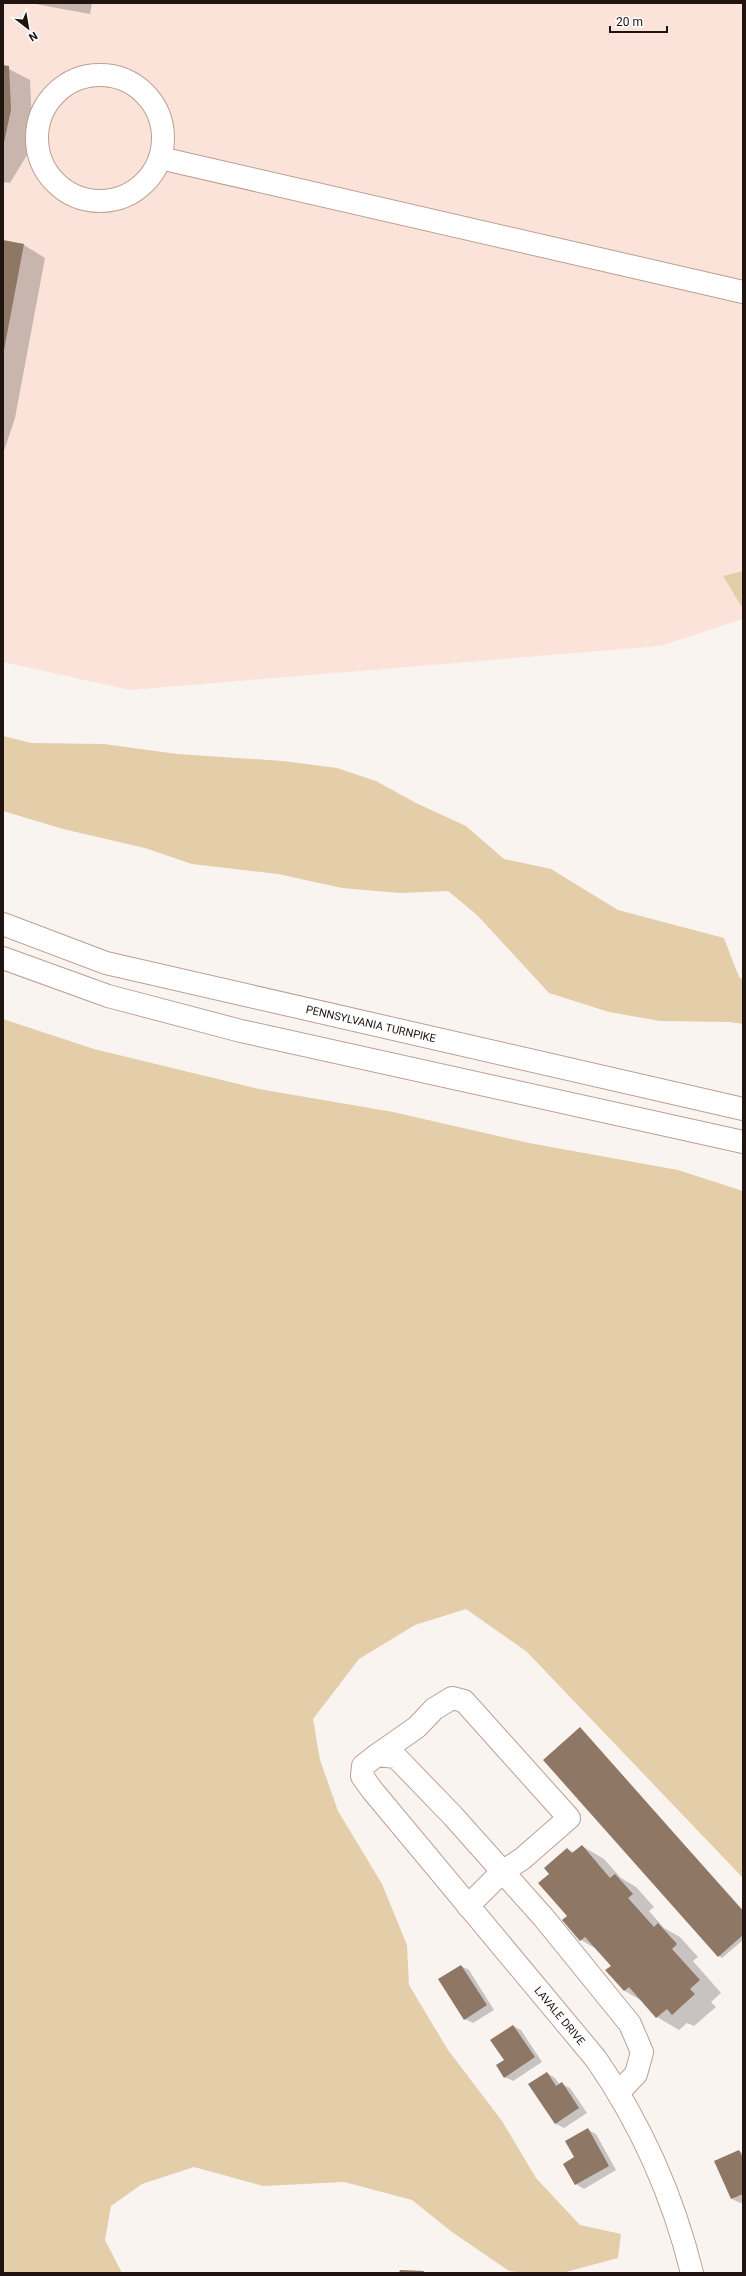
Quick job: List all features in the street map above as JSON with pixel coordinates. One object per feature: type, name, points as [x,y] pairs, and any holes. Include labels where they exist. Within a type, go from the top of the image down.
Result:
[{"type":"main road","points":[[102,74],[124,79],[142,90],[160,115],[164,136],[160,158],[150,178],[133,192],[112,200],[97,201],[75,196],[57,184],[43,167],[37,146],[38,124],[46,105],[61,88],[80,78],[102,74]]},
{"type":"main road","points":[[160,158],[743,292]]},
{"type":"main road","name":"PENNSYLVANIA TURNPIKE","points":[[3,924],[106,963],[743,1109]]},
{"type":"main road","points":[[3,958],[108,996],[241,1031],[743,1142]]},
{"type":"main road","name":"LAVALE DRIVE","points":[[502,1872],[522,1859],[568,1818],[464,1701],[452,1698],[434,1709],[417,1727],[363,1766],[362,1776],[372,1790],[596,2059],[619,2092],[668,2193],[683,2236],[692,2273]]},
{"type":"main road","points":[[377,1755],[396,1757],[453,1816],[548,1924],[630,2024],[642,2052],[636,2074],[619,2092]]},
{"type":"main road","points":[[468,1906],[502,1872]]},
{"type":"shaded area","points":[[3,3],[743,3],[743,619],[660,646],[130,690],[3,662]]},
{"type":"shaded area","points":[[743,571],[743,609],[723,576]]},
{"type":"shaded area","points":[[3,736],[31,743],[104,744],[177,754],[283,761],[337,768],[376,781],[416,803],[466,826],[504,859],[551,869],[618,910],[724,938],[739,977],[743,980],[743,1024],[729,1022],[660,1021],[609,1012],[549,993],[477,915],[448,891],[400,893],[342,888],[278,874],[192,864],[145,848],[63,829],[3,811]]},
{"type":"shaded area","points":[[3,1019],[94,1049],[259,1089],[393,1112],[529,1143],[678,1170],[743,1191],[743,1878],[527,1652],[466,1609],[415,1625],[359,1659],[313,1719],[320,1760],[338,1811],[382,1884],[407,1945],[409,1985],[448,2050],[502,2121],[536,2178],[580,2225],[621,2234],[618,2258],[562,2273],[525,2273],[509,2271],[452,2232],[412,2200],[344,2182],[263,2186],[194,2167],[142,2184],[111,2206],[105,2240],[122,2273],[3,2273]]},
{"type":"building","points":[[3,65],[9,66],[11,110],[3,147]]},
{"type":"building","points":[[3,240],[24,244],[4,350],[3,349]]},
{"type":"building","points":[[580,1727],[743,1911],[743,1935],[718,1957],[543,1760]]},
{"type":"building","points":[[582,1845],[610,1878],[615,1874],[633,1894],[628,1898],[654,1927],[658,1923],[677,1944],[672,1949],[700,1980],[690,1989],[695,1994],[672,2015],[667,2009],[656,2018],[629,1987],[624,1991],[605,1970],[611,1966],[585,1937],[580,1941],[562,1920],[567,1916],[538,1883],[549,1874],[544,1868],[567,1848],[572,1853]]},
{"type":"building","points":[[461,1965],[487,2005],[464,2020],[438,1979]]},
{"type":"building","points":[[513,2025],[535,2057],[504,2078],[496,2065],[504,2060],[490,2040]]},
{"type":"building","points":[[547,2072],[556,2086],[562,2082],[579,2108],[555,2124],[528,2084]]},
{"type":"building","points":[[588,2128],[609,2166],[575,2185],[563,2164],[574,2157],[565,2141]]},
{"type":"building","points":[[739,2150],[743,2158],[743,2194],[731,2199],[714,2161]]},
{"type":"building","points":[[400,2270],[424,2271],[423,2273],[399,2273]]}]
